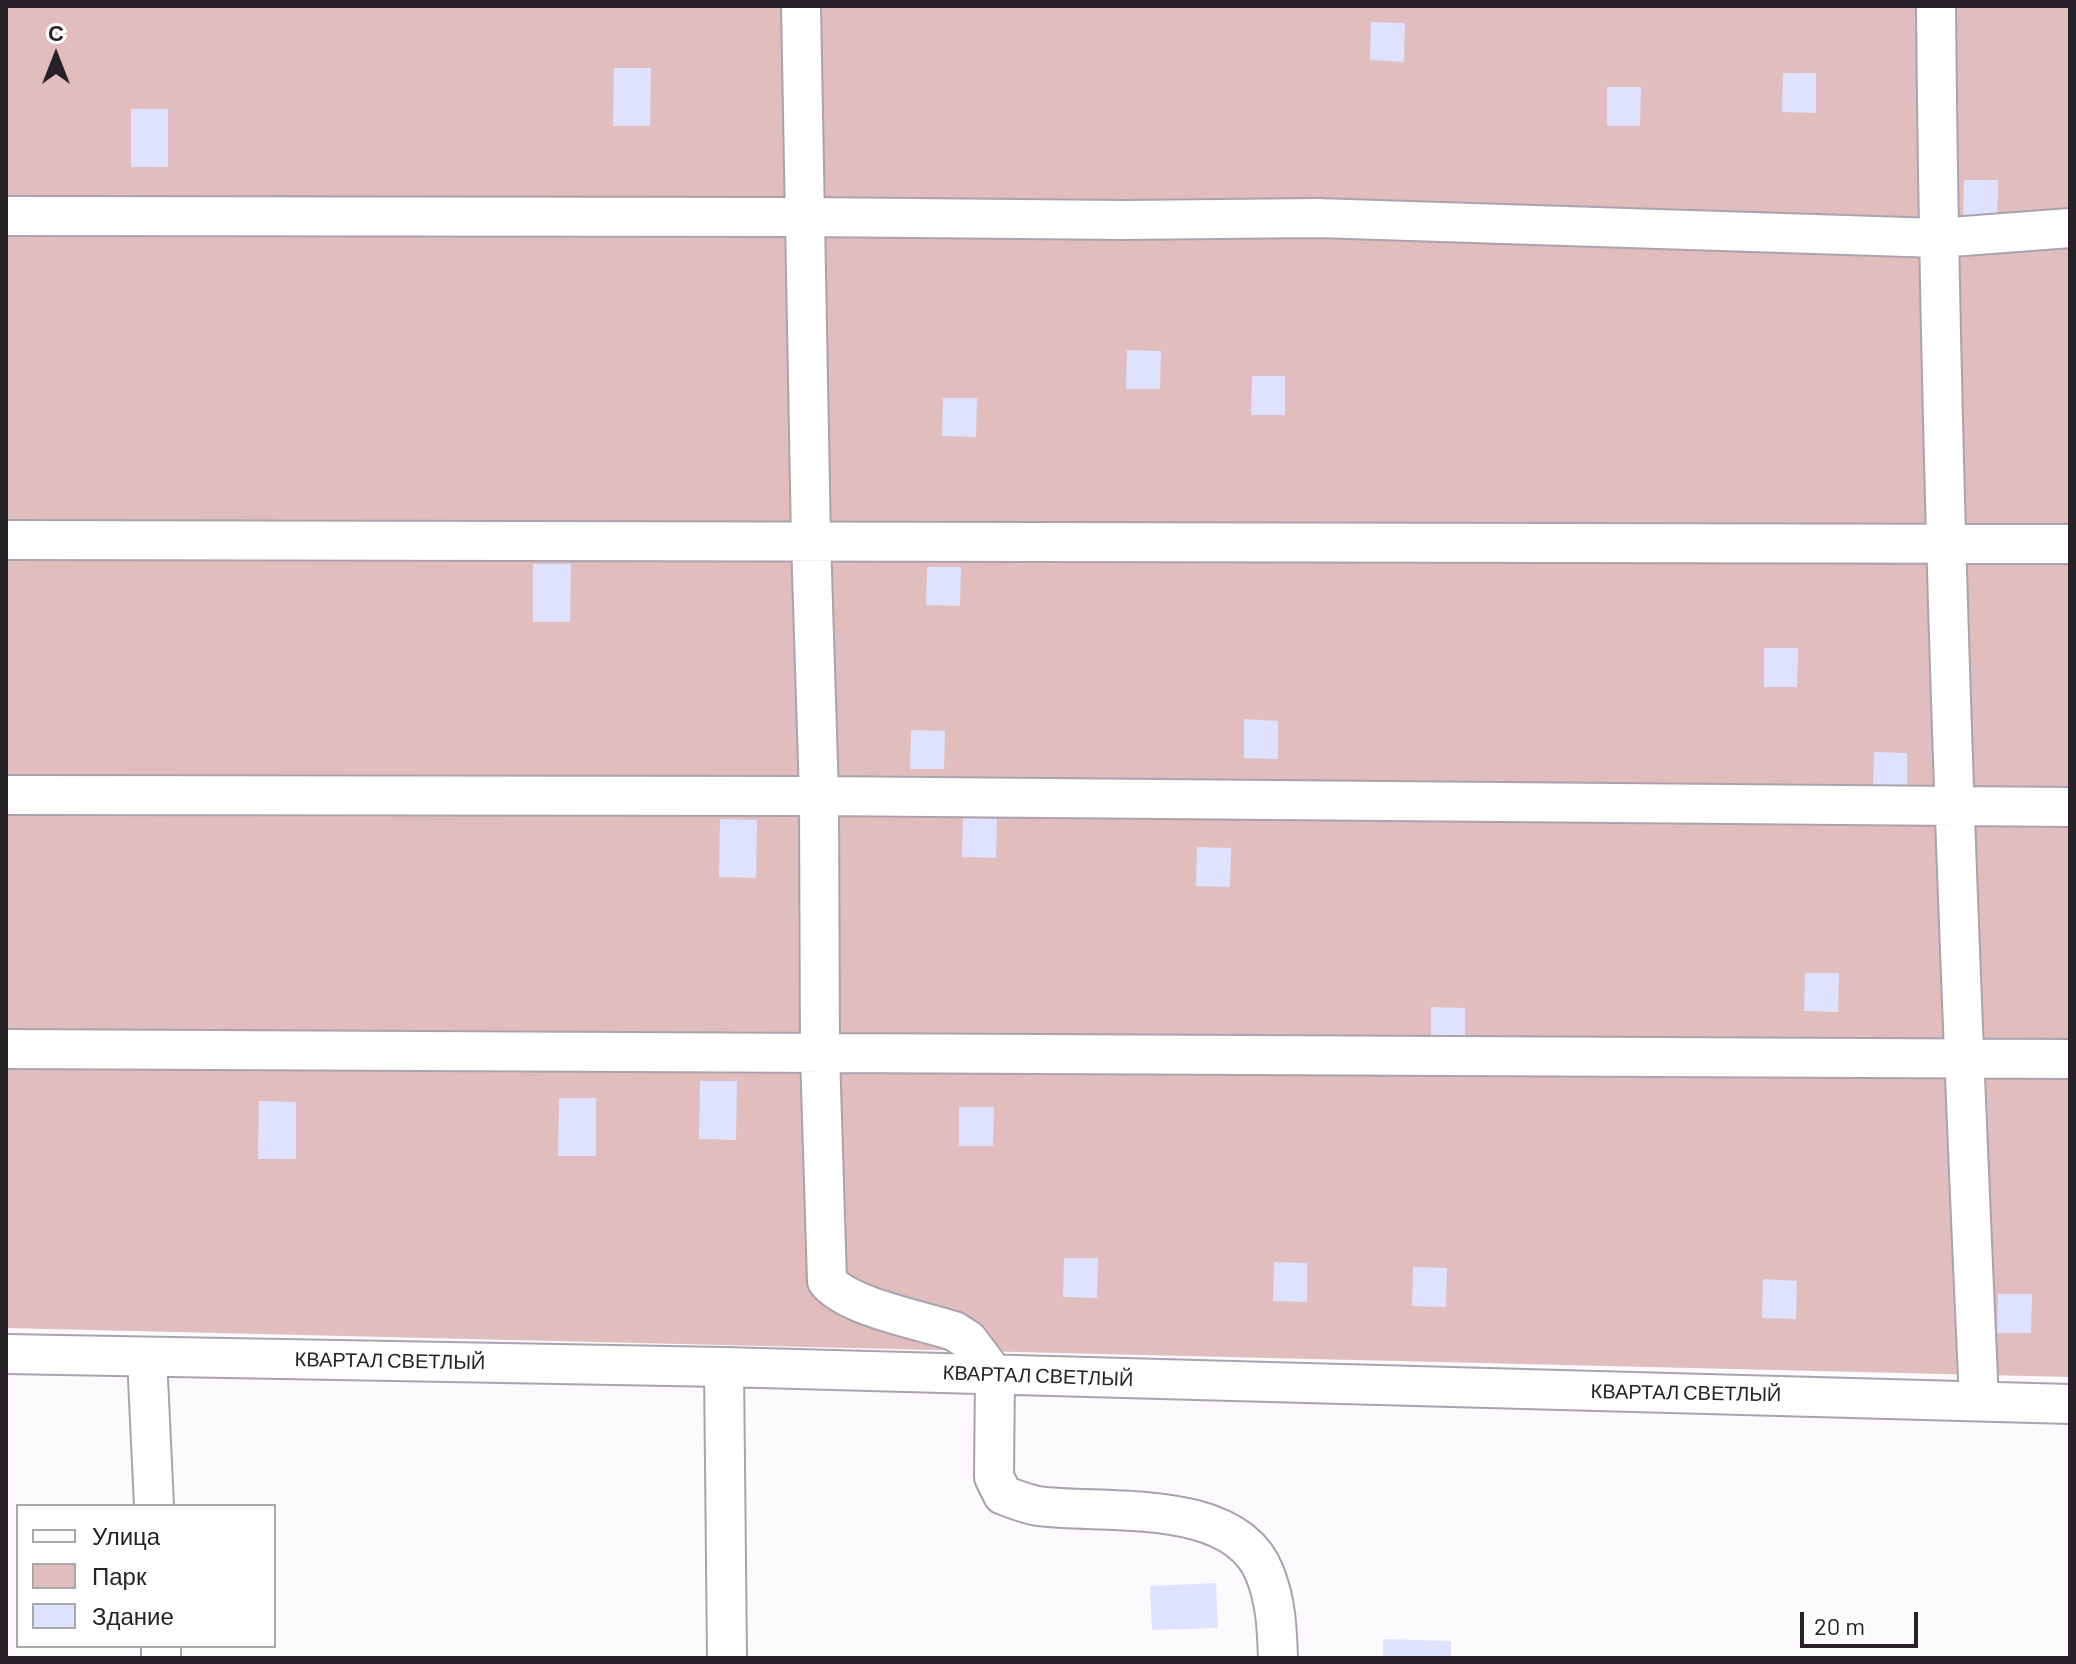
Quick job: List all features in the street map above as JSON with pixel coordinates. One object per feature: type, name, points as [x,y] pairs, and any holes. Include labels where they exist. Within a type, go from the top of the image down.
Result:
[{"type":"street","points":[[801,6],[827,1281],[837,1293],[855,1301],[954,1331],[968,1340],[995,1376],[994,1477],[1003,1495],[1035,1506],[1166,1515],[1218,1525],[1242,1540],[1265,1571],[1276,1611],[1278,1658]]},
{"type":"street","points":[[1936,6],[1938,238],[1964,1059],[1979,1400]]},
{"type":"street","points":[[6,216],[1317,218],[1938,238],[2070,228]]},
{"type":"street","points":[[6,540],[2070,544]]},
{"type":"street","points":[[6,795],[819,796],[2070,807]]},
{"type":"street","points":[[6,1049],[2070,1059]]},
{"type":"street","name":"КВАРТАЛ СВЕТЛЫЙ","points":[[6,1354],[724,1367],[2070,1404]]},
{"type":"street","points":[[147,1357],[154,1504]]},
{"type":"street","points":[[724,1367],[727,1658]]},
{"type":"green space","points":[[6,6],[2070,6],[2070,1377],[6,1328]]},
{"type":"building","points":[[1371,22],[1405,23],[1404,62],[1370,60]]},
{"type":"building","points":[[614,68],[651,68],[650,126],[613,126]]},
{"type":"building","points":[[1783,73],[1816,73],[1816,113],[1782,112]]},
{"type":"building","points":[[1607,87],[1641,87],[1640,126],[1607,126]]},
{"type":"building","points":[[131,109],[168,109],[168,167],[131,167]]},
{"type":"building","points":[[1964,180],[1998,180],[1997,219],[1963,219]]},
{"type":"building","points":[[1127,350],[1161,351],[1160,389],[1126,389]]},
{"type":"building","points":[[1252,376],[1285,376],[1285,415],[1251,415]]},
{"type":"building","points":[[943,398],[977,398],[976,437],[942,436]]},
{"type":"building","points":[[533,564],[571,564],[570,622],[533,622]]},
{"type":"building","points":[[927,567],[961,567],[960,606],[926,605]]},
{"type":"building","points":[[1764,648],[1798,648],[1797,687],[1764,687]]},
{"type":"building","points":[[1244,719],[1278,721],[1278,759],[1244,758]]},
{"type":"building","points":[[911,730],[945,731],[944,769],[910,769]]},
{"type":"building","points":[[1874,752],[1907,753],[1907,792],[1873,791]]},
{"type":"building","points":[[963,818],[997,819],[996,858],[962,857]]},
{"type":"building","points":[[720,819],[757,820],[756,878],[719,877]]},
{"type":"building","points":[[1197,847],[1231,848],[1230,887],[1196,886]]},
{"type":"building","points":[[1805,973],[1839,973],[1838,1012],[1804,1011]]},
{"type":"building","points":[[1431,1007],[1465,1008],[1465,1047],[1431,1046]]},
{"type":"building","points":[[700,1081],[737,1081],[736,1140],[699,1139]]},
{"type":"building","points":[[559,1098],[596,1098],[596,1156],[558,1156]]},
{"type":"building","points":[[259,1101],[296,1102],[296,1159],[258,1159]]},
{"type":"building","points":[[959,1107],[994,1107],[993,1146],[959,1146]]},
{"type":"building","points":[[1064,1258],[1098,1258],[1097,1298],[1063,1297]]},
{"type":"building","points":[[1274,1262],[1307,1263],[1307,1302],[1273,1301]]},
{"type":"building","points":[[1413,1267],[1447,1268],[1446,1307],[1412,1306]]},
{"type":"building","points":[[1763,1279],[1797,1281],[1796,1319],[1762,1318]]},
{"type":"building","points":[[1998,1294],[2032,1294],[2031,1333],[1997,1333]]},
{"type":"building","points":[[1216,1583],[1218,1628],[1152,1630],[1150,1586]]},
{"type":"building","points":[[1383,1639],[1451,1641],[1451,1658],[1383,1658]]}]
